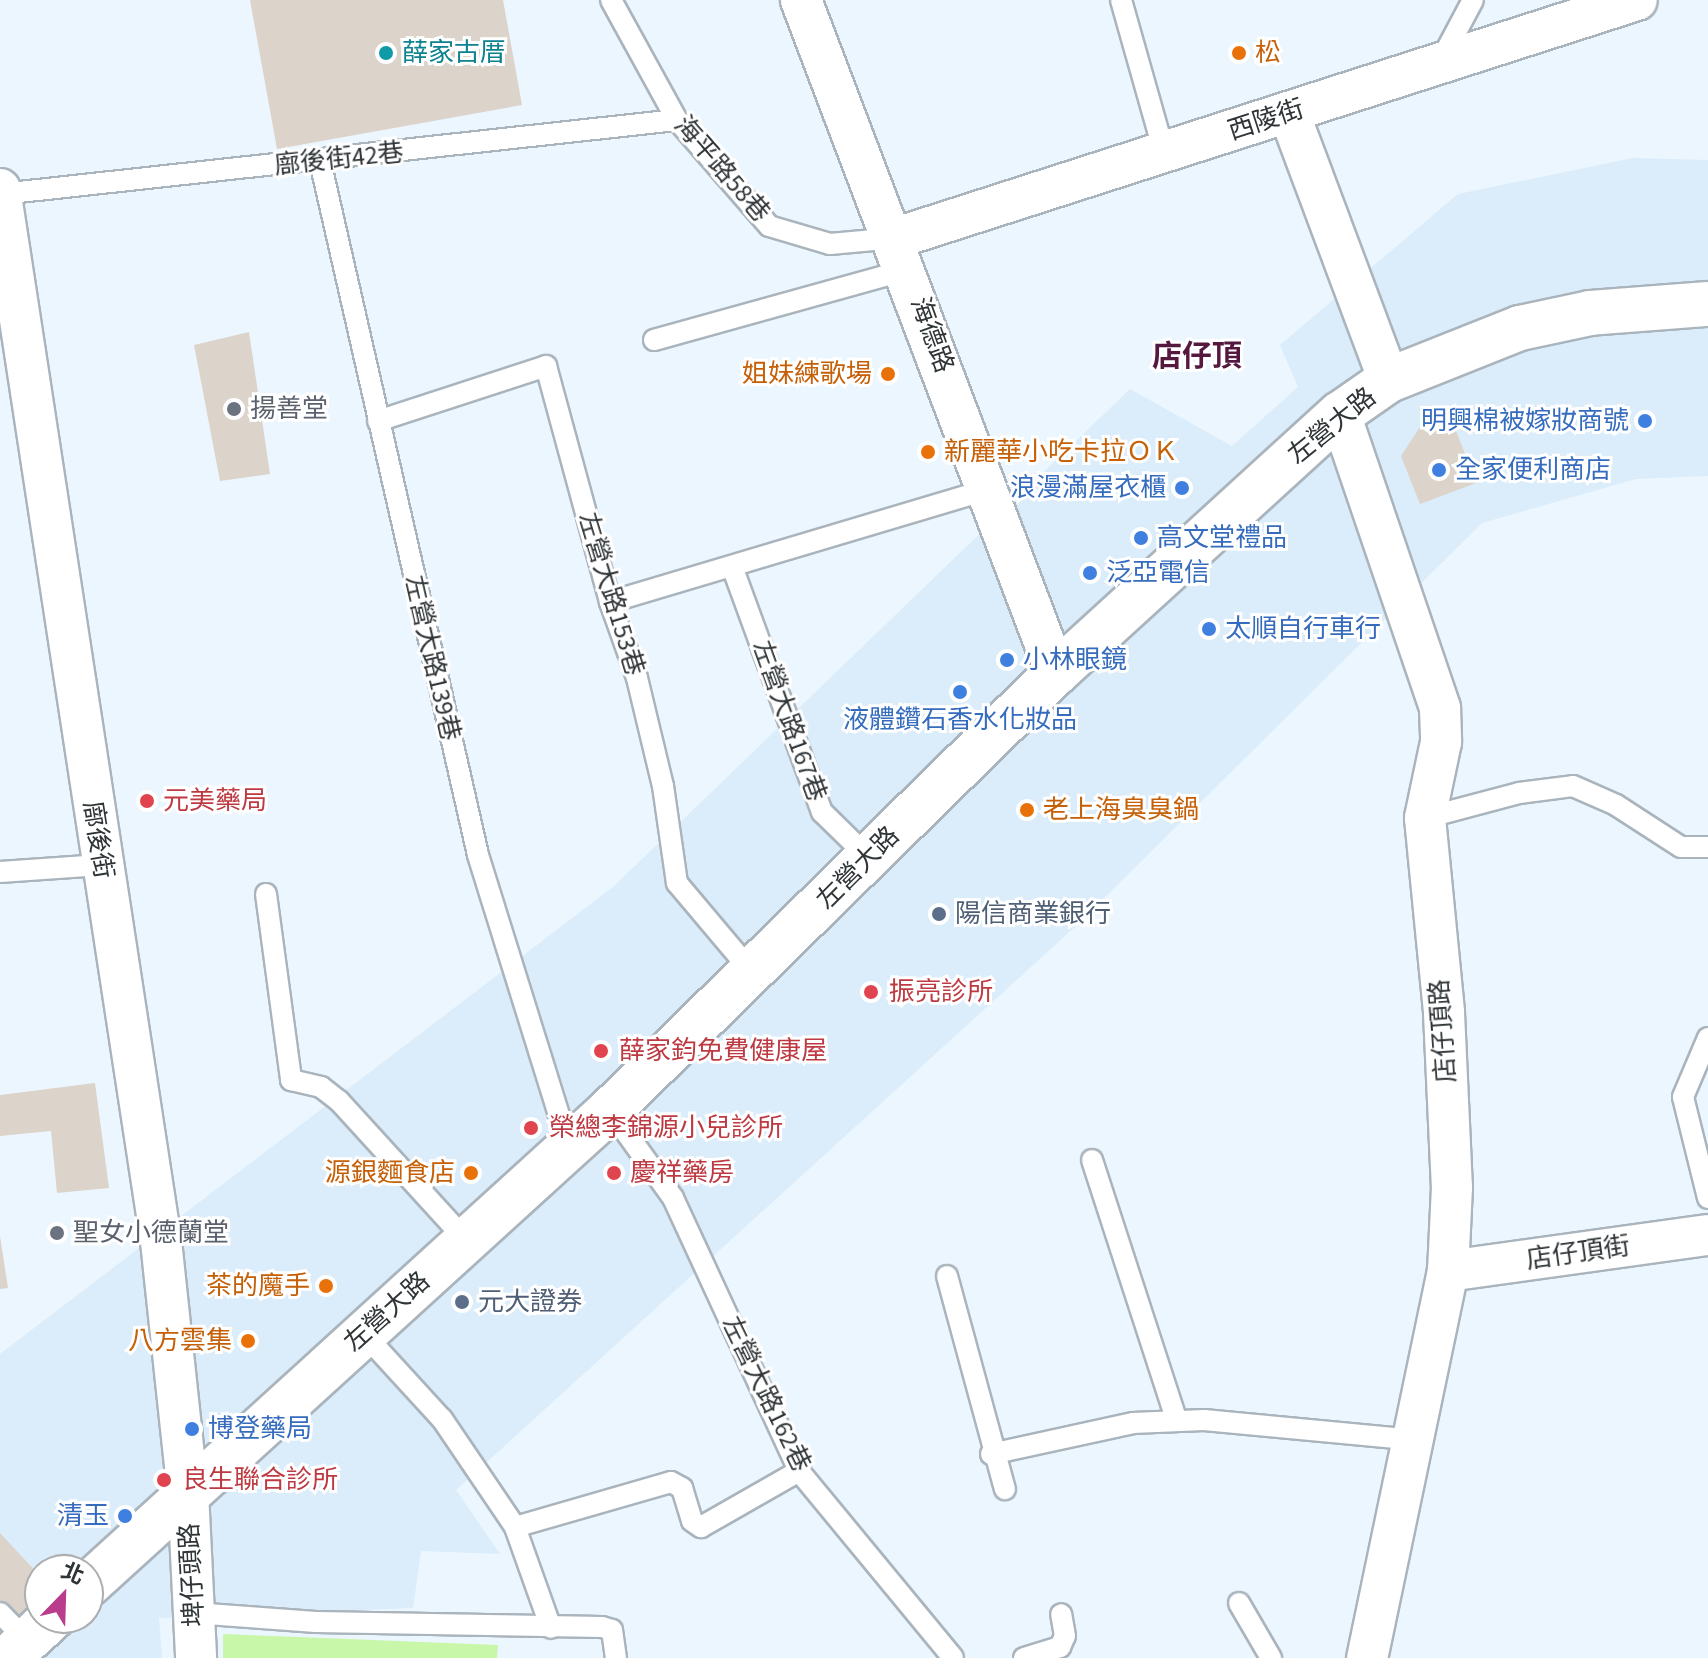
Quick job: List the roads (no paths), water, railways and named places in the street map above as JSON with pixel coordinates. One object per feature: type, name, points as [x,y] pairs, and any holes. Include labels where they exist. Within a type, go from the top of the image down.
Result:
[{"type":"street","name":"海德路","points":[[801,0],[902,254],[1056,673]]},
{"type":"street","name":"西陵街","points":[[902,254],[1164,152],[1637,0]]},
{"type":"street","points":[[1289,113],[1389,380]]},
{"type":"street","name":"廍後街","points":[[0,192],[161,1241],[188,1492]]},
{"type":"street","name":"左營大路","points":[[104,1570],[610,1110],[1056,673],[1340,414],[1389,380],[1520,328],[1590,313],[1708,304]]},
{"type":"street","name":"店仔頂路","points":[[1340,414],[1440,708],[1441,742],[1425,818],[1444,1013],[1452,1187],[1448,1271],[1417,1440],[1367,1658]]},
{"type":"street","name":"店仔頂街","points":[[1448,1271],[1708,1235]]},
{"type":"street","name":"埤仔頭路","points":[[188,1492],[196,1658]]},
{"type":"lane","name":"海平路58巷","points":[[611,0],[677,120],[769,226],[830,244],[902,254]]},
{"type":"lane","points":[[1121,0],[1164,152]]},
{"type":"lane","points":[[1439,65],[1473,0]]},
{"type":"lane","name":"廍後街42巷","points":[[0,192],[320,161],[677,120]]},
{"type":"lane","name":"左營大路139巷","points":[[320,161],[478,855],[569,1148]]},
{"type":"lane","points":[[654,340],[902,254]]},
{"type":"lane","name":"左營大路153巷","points":[[378,421],[546,366],[610,602],[637,678],[660,771],[677,883],[752,972]]},
{"type":"lane","points":[[610,602],[733,569],[988,489]]},
{"type":"lane","name":"左營大路167巷","points":[[733,569],[822,812],[869,858]]},
{"type":"lane","points":[[1425,818],[1519,793],[1573,786],[1616,805],[1681,847],[1708,849]]},
{"type":"lane","points":[[0,872],[101,865]]},
{"type":"lane","points":[[266,894],[291,1080],[321,1087],[339,1101],[466,1240]]},
{"type":"lane","points":[[1708,1038],[1683,1097],[1708,1198]]},
{"type":"lane","name":"左營大路162巷","points":[[610,1110],[673,1198],[799,1471],[953,1658]]},
{"type":"lane","points":[[1092,1160],[1177,1421]]},
{"type":"lane","points":[[947,1276],[991,1454],[1005,1489]]},
{"type":"lane","points":[[364,1334],[442,1419],[515,1527],[551,1628]]},
{"type":"lane","points":[[991,1454],[1133,1423],[1177,1421],[1417,1440]]},
{"type":"lane","points":[[515,1527],[671,1482],[682,1488],[692,1521],[701,1527],[799,1471]]},
{"type":"lane","points":[[1239,1603],[1271,1658]]},
{"type":"lane","points":[[194,1613],[612,1630],[616,1658]]},
{"type":"lane","points":[[1024,1658],[1060,1647],[1065,1636],[1061,1614]]},
{"type":"place","name":"薛家古厝","points":[[386,53]]},
{"type":"place","name":"松","points":[[1239,53]]},
{"type":"place","name":"姐妹練歌場","points":[[888,374]]},
{"type":"place","name":"揚善堂","points":[[234,409]]},
{"type":"place","name":"明興棉被嫁妝商號","points":[[1645,421]]},
{"type":"place","name":"新麗華小吃卡拉ＯＫ","points":[[928,452]]},
{"type":"place","name":"全家便利商店","points":[[1439,470]]},
{"type":"place","name":"浪漫滿屋衣櫃","points":[[1182,488]]},
{"type":"place","name":"高文堂禮品","points":[[1141,538]]},
{"type":"place","name":"泛亞電信","points":[[1090,573]]},
{"type":"place","name":"太順自行車行","points":[[1209,629]]},
{"type":"place","name":"小林眼鏡","points":[[1007,660]]},
{"type":"place","name":"液體鑽石香水化妝品","points":[[960,692]]},
{"type":"place","name":"元美藥局","points":[[147,801]]},
{"type":"place","name":"老上海臭臭鍋","points":[[1027,810]]},
{"type":"place","name":"陽信商業銀行","points":[[939,914]]},
{"type":"place","name":"振亮診所","points":[[871,992]]},
{"type":"place","name":"薛家鈞免費健康屋","points":[[601,1051]]},
{"type":"place","name":"榮總李錦源小兒診所","points":[[531,1128]]},
{"type":"place","name":"源銀麵食店","points":[[471,1173]]},
{"type":"place","name":"慶祥藥房","points":[[614,1173]]},
{"type":"place","name":"聖女小德蘭堂","points":[[57,1233]]},
{"type":"place","name":"茶的魔手","points":[[326,1286]]},
{"type":"place","name":"元大證券","points":[[462,1302]]},
{"type":"place","name":"八方雲集","points":[[248,1341]]},
{"type":"place","name":"博登藥局","points":[[192,1429]]},
{"type":"place","name":"良生聯合診所","points":[[164,1480]]},
{"type":"place","name":"清玉","points":[[125,1516]]},
{"type":"district","name":"店仔頂","points":[[1197,357]]}]
